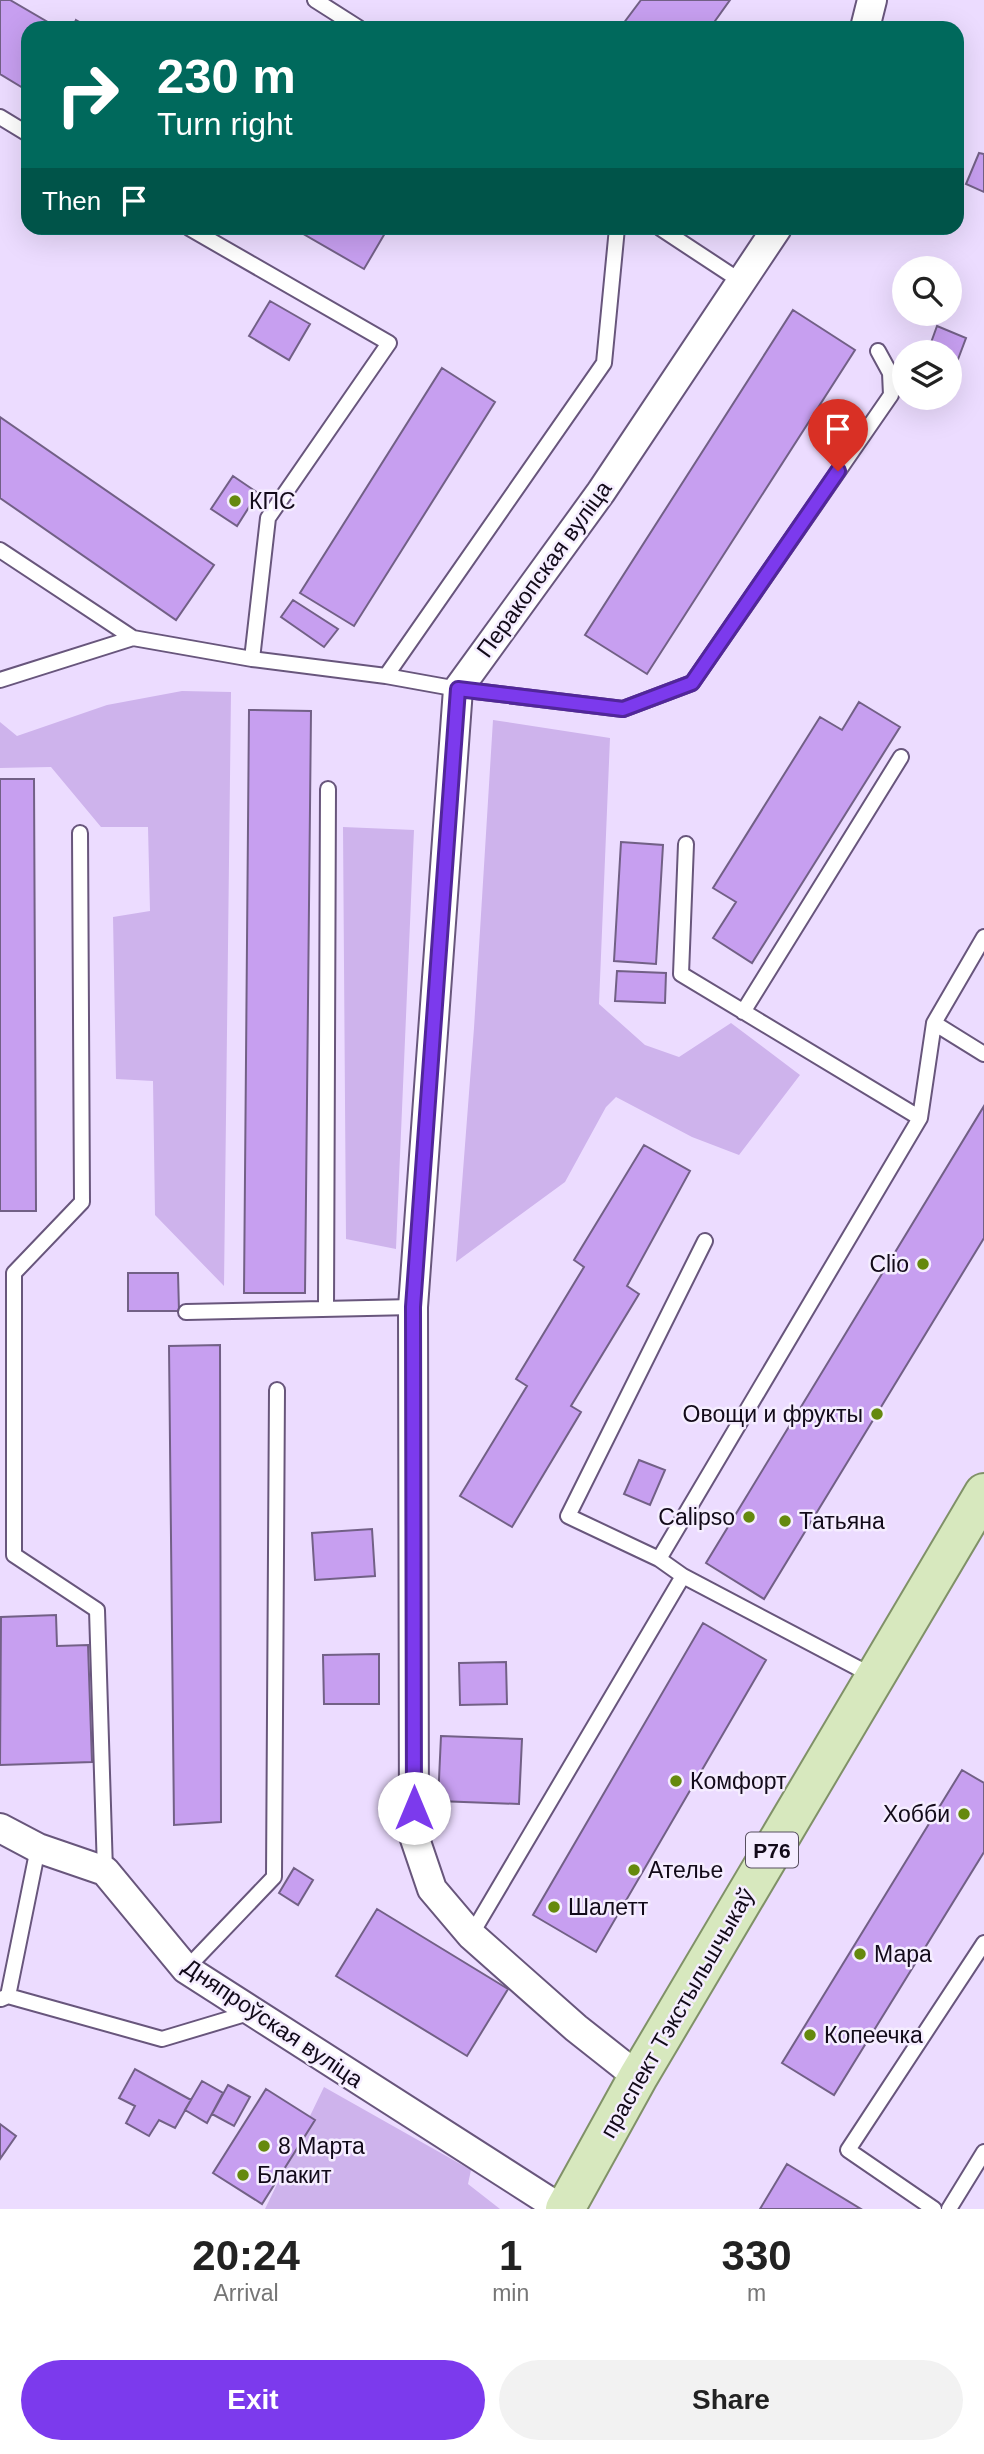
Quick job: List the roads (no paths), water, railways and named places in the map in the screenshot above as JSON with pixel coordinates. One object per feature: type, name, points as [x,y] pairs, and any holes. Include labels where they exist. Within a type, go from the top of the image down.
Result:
[{"type":"main road","name":"праспект Тэкстыльшчыкаў","points":[[563,2209],[638,2077],[984,1493]]},
{"type":"street","points":[[867,21],[872,0]]},
{"type":"street","name":"Перакопская вуліца","points":[[458,689],[601,492],[772,235]]},
{"type":"street","points":[[458,689],[413,1307],[414,1836],[432,1889],[471,1935],[576,2028],[638,2077]]},
{"type":"street","points":[[0,1828],[38,1849],[105,1871]]},
{"type":"street","name":"Дняпроўская вуліца","points":[[105,1871],[186,1969],[563,2209]]},
{"type":"lane","points":[[315,0],[334,4],[352,21]]},
{"type":"lane","points":[[0,117],[21,130]]},
{"type":"lane","points":[[202,235],[389,343],[268,517],[252,659]]},
{"type":"lane","points":[[386,676],[604,363],[616,235]]},
{"type":"lane","points":[[671,235],[742,282]]},
{"type":"lane","points":[[0,550],[133,638],[252,659],[386,676],[458,689],[623,709],[692,683],[891,396],[890,373],[878,351]]},
{"type":"lane","points":[[0,680],[133,638]]},
{"type":"lane","points":[[743,1012],[901,757]]},
{"type":"lane","points":[[326,1309],[328,789]]},
{"type":"lane","points":[[80,833],[82,1202],[14,1273],[14,1555],[97,1610],[105,1871]]},
{"type":"lane","points":[[687,844],[681,974],[920,1118]]},
{"type":"lane","points":[[659,1559],[920,1118],[934,1023],[984,937]]},
{"type":"lane","points":[[934,1023],[984,1054]]},
{"type":"lane","points":[[705,1241],[568,1516],[659,1559],[683,1576],[874,1677]]},
{"type":"lane","points":[[187,1312],[413,1307]]},
{"type":"lane","points":[[186,1969],[274,1877],[277,1390]]},
{"type":"lane","points":[[471,1935],[683,1576]]},
{"type":"lane","points":[[38,1849],[4,1998],[162,2039],[253,2012]]},
{"type":"lane","points":[[934,2209],[848,2150],[984,1943]]},
{"type":"lane","points":[[949,2209],[984,2152]]},
{"type":"place","name":"КПС","points":[[235,501]]},
{"type":"place","name":"Clio","points":[[923,1264]]},
{"type":"place","name":"Овощи и фрукты","points":[[877,1414]]},
{"type":"place","name":"Calipso","points":[[749,1517]]},
{"type":"place","name":"Татьяна","points":[[785,1521]]},
{"type":"place","name":"Комфорт","points":[[676,1781]]},
{"type":"place","name":"Хобби","points":[[964,1814]]},
{"type":"place","name":"Ателье","points":[[634,1870]]},
{"type":"place","name":"Шалетт","points":[[554,1907]]},
{"type":"place","name":"Мара","points":[[860,1954]]},
{"type":"place","name":"Копеечка","points":[[810,2035]]},
{"type":"place","name":"8 Марта","points":[[264,2146]]},
{"type":"place","name":"Блакит","points":[[243,2175]]}]
